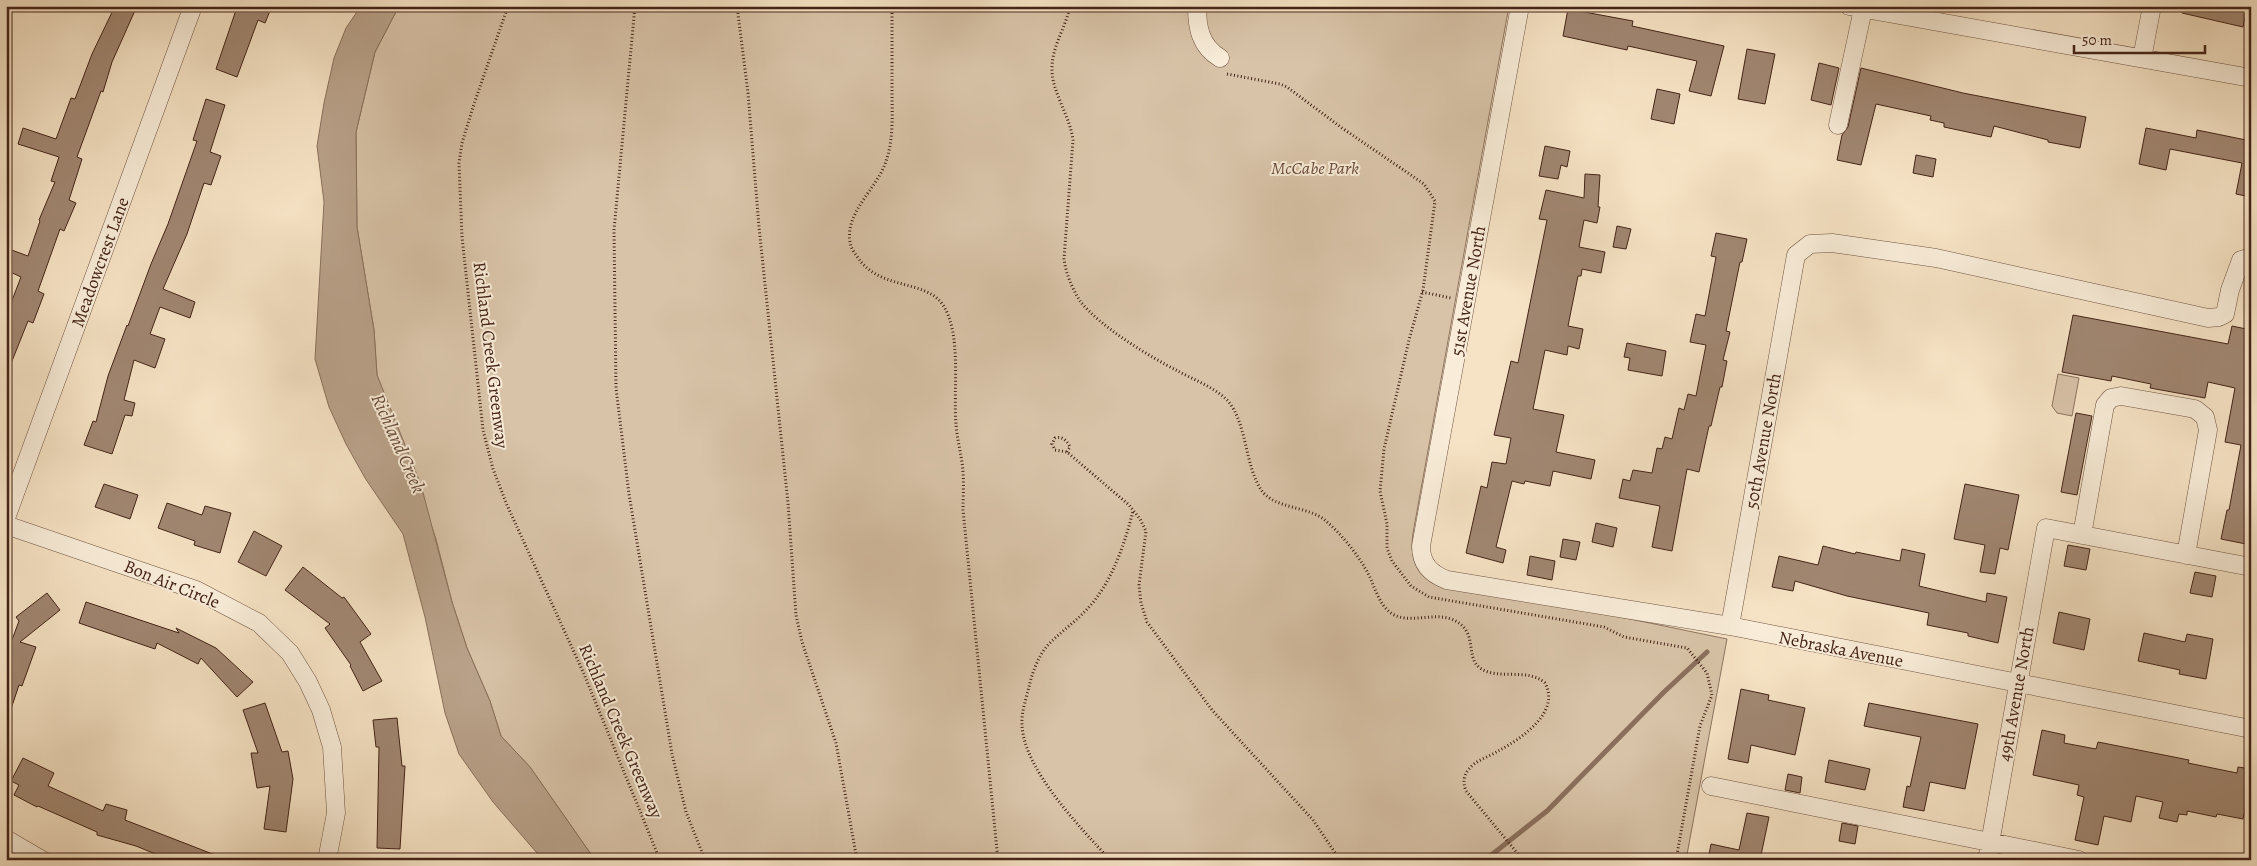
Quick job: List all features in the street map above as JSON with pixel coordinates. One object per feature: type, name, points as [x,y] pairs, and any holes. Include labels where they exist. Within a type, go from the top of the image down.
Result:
[{"type":"street","name":"Meadowcrest Lane","points":[[6,518],[194,6]]},
{"type":"street","points":[[1197,6],[1197,23],[1203,41],[1220,58]]},
{"type":"street","name":"51st Avenue North","points":[[1432,572],[1423,560],[1421,546],[1520,6]]},
{"type":"street","points":[[2142,58],[2152,6]]},
{"type":"street","points":[[1838,125],[1853,7],[2251,78]]},
{"type":"street","name":"50th Avenue North","points":[[1730,626],[1796,255],[1810,244],[1832,243],[1936,258],[2208,318],[2219,317],[2225,314],[2230,290],[2241,260],[2251,257]]},
{"type":"street","points":[[2186,555],[2208,430],[2206,417],[2195,409],[2121,396],[2111,398],[2105,405],[2082,535],[2186,555],[2251,567]]},
{"type":"street","name":"Bon Air Circle","points":[[6,525],[196,590],[259,623],[290,653],[314,696],[332,747],[336,813],[328,860]]},
{"type":"street","name":"49th Avenue North","points":[[1987,860],[2046,528],[2082,535]]},
{"type":"street","name":"Nebraska Avenue","points":[[1432,572],[1447,580],[1730,626],[2251,729]]},
{"type":"street","points":[[1710,786],[2079,860]]},
{"type":"street","points":[[6,839],[42,860]]},
{"type":"path","name":"Richland Creek Greenway","points":[[508,6],[468,125],[459,162],[462,237],[484,430],[489,454],[506,505],[584,674],[660,860]]},
{"type":"path","points":[[635,6],[614,230],[616,388],[629,494],[672,754],[686,812],[705,860]]},
{"type":"path","points":[[736,6],[748,93],[759,227],[788,503],[796,615],[802,642],[836,743],[857,860]]},
{"type":"path","points":[[892,6],[890,141],[885,165],[853,222],[850,230],[850,243],[855,254],[869,271],[886,281],[915,287],[932,296],[942,304],[952,324],[957,394],[956,422],[963,472],[962,510],[998,860]]},
{"type":"path","points":[[1070,6],[1054,57],[1052,71],[1070,124],[1073,140],[1064,259],[1068,276],[1077,295],[1087,309],[1107,326],[1155,358],[1213,390],[1227,400],[1234,412],[1256,478],[1264,493],[1278,502],[1308,510],[1327,522],[1364,566],[1381,602],[1390,612],[1405,618],[1434,616],[1451,619],[1462,625],[1468,634],[1473,658],[1480,667],[1491,672],[1535,676],[1545,682],[1550,698],[1542,717],[1515,741],[1472,765],[1464,777],[1466,791],[1523,860]]},
{"type":"path","points":[[1422,292],[1456,299]]},
{"type":"path","points":[[1067,452],[1070,447],[1068,442],[1065,439],[1055,438],[1052,444],[1053,448],[1067,452],[1133,510],[1146,531],[1139,585],[1141,603],[1147,622],[1212,710],[1313,820],[1340,860]]},
{"type":"path","points":[[1110,860],[1037,771],[1025,745],[1022,724],[1032,675],[1039,659],[1046,646],[1090,607],[1105,584],[1127,535],[1133,510]]},
{"type":"green space","name":"McCabe Park","points":[[399,6],[1509,6],[1413,533],[1413,557],[1423,576],[1437,585],[1606,614],[1727,639],[1686,860],[595,860],[530,767],[501,736],[490,701],[467,648],[452,602],[436,539],[377,375],[374,330],[357,227],[356,132],[375,52]]},
{"type":"green space","points":[[2058,374],[2079,378],[2072,416],[2057,413],[2052,406]]},
{"type":"green space","points":[[2000,849],[2054,860],[1998,860]]},
{"type":"water","name":"Richland Creek","points":[[361,6],[399,6],[375,52],[356,132],[357,227],[374,330],[377,375],[421,485],[452,602],[467,648],[490,701],[501,736],[530,767],[595,860],[543,860],[493,802],[459,754],[445,713],[425,617],[403,534],[365,478],[346,444],[329,407],[315,359],[324,202],[317,146],[334,58],[346,28]]},
{"type":"building","points":[[115,6],[137,6],[112,62],[103,92],[101,91],[77,157],[82,159],[69,200],[76,203],[64,231],[60,229],[38,291],[44,294],[33,323],[28,321],[6,376],[6,316],[21,277],[6,270],[6,248],[28,256],[39,220],[55,182],[51,181],[59,157],[18,144],[23,128],[56,139],[71,98],[75,99],[92,54]]},
{"type":"building","points":[[228,6],[272,6],[265,23],[258,20],[237,77],[216,69],[236,10]]},
{"type":"building","points":[[2183,6],[2247,6],[2243,27],[2182,13]]},
{"type":"building","points":[[1568,9],[1633,21],[1632,26],[1724,46],[1711,96],[1689,91],[1697,61],[1628,46],[1627,50],[1563,36]]},
{"type":"building","points":[[1747,49],[1775,54],[1765,104],[1738,99]]},
{"type":"building","points":[[1819,63],[1839,68],[1831,105],[1811,100]]},
{"type":"building","points":[[1861,68],[1963,93],[2086,117],[2080,148],[2048,142],[2048,140],[1994,126],[1991,137],[1944,127],[1944,123],[1930,120],[1931,116],[1876,104],[1861,165],[1837,160],[1842,135],[1848,127]]},
{"type":"building","points":[[1657,89],[1680,94],[1674,124],[1651,119]]},
{"type":"building","points":[[206,99],[225,105],[210,152],[221,156],[211,185],[204,183],[187,234],[163,289],[195,302],[190,318],[160,307],[150,334],[165,339],[155,368],[134,360],[124,400],[135,403],[132,416],[125,415],[112,454],[84,445],[93,421],[96,422],[108,376],[168,224],[197,141],[193,140]]},
{"type":"building","points":[[2146,128],[2196,138],[2197,130],[2251,141],[2251,197],[2236,194],[2242,163],[2170,149],[2166,170],[2139,164]]},
{"type":"building","points":[[1545,146],[1570,151],[1567,167],[1561,165],[1558,179],[1539,176]]},
{"type":"building","points":[[1916,155],[1936,159],[1933,177],[1913,173]]},
{"type":"building","points":[[1585,174],[1600,175],[1598,207],[1600,207],[1597,223],[1584,220],[1579,247],[1605,252],[1601,273],[1582,269],[1581,276],[1578,276],[1568,326],[1583,329],[1579,349],[1568,346],[1567,355],[1545,350],[1533,409],[1564,415],[1556,452],[1595,460],[1591,479],[1553,471],[1550,486],[1525,481],[1524,484],[1512,481],[1496,547],[1506,550],[1503,563],[1466,553],[1481,486],[1487,488],[1492,462],[1506,464],[1511,438],[1494,435],[1511,361],[1518,363],[1547,220],[1539,219],[1546,190],[1584,198]]},
{"type":"building","points":[[1617,226],[1631,229],[1626,249],[1613,247]]},
{"type":"building","points":[[1716,233],[1747,239],[1742,262],[1740,262],[1726,331],[1730,332],[1723,360],[1727,361],[1722,387],[1720,387],[1711,426],[1709,426],[1699,472],[1687,469],[1672,551],[1652,547],[1660,506],[1619,498],[1623,479],[1630,481],[1633,470],[1652,473],[1657,448],[1662,449],[1665,437],[1672,439],[1679,408],[1684,410],[1688,394],[1696,396],[1706,345],[1690,342],[1696,314],[1705,316],[1716,257],[1711,256]]},
{"type":"building","points":[[2073,315],[2228,344],[2232,326],[2251,330],[2251,545],[2221,539],[2227,510],[2229,510],[2241,445],[2225,442],[2235,388],[2208,382],[2205,398],[2150,388],[2151,384],[2112,376],[2111,381],[2062,372]]},
{"type":"building","points":[[1627,343],[1666,351],[1662,376],[1628,370],[1630,358],[1624,357]]},
{"type":"building","points":[[2076,413],[2092,416],[2077,495],[2061,492]]},
{"type":"building","points":[[104,484],[138,495],[130,519],[95,507]]},
{"type":"building","points":[[1965,484],[2019,495],[2008,550],[2000,548],[1995,574],[1980,572],[1985,545],[1954,539]]},
{"type":"building","points":[[167,503],[202,515],[205,506],[231,513],[220,553],[194,545],[195,541],[158,528]]},
{"type":"building","points":[[1596,523],[1617,528],[1613,547],[1592,542]]},
{"type":"building","points":[[254,531],[282,546],[266,576],[238,562]]},
{"type":"building","points":[[1563,539],[1580,542],[1576,560],[1560,557]]},
{"type":"building","points":[[2068,545],[2090,549],[2086,570],[2064,566]]},
{"type":"building","points":[[1823,546],[1855,554],[1856,552],[1900,561],[1902,549],[1925,554],[1919,586],[1986,602],[1987,593],[2007,597],[1998,643],[1968,636],[1968,633],[1927,625],[1929,613],[1847,596],[1795,581],[1793,591],[1772,587],[1779,556],[1818,565]]},
{"type":"building","points":[[1530,556],[1555,561],[1552,580],[1527,575]]},
{"type":"building","points":[[303,567],[342,598],[344,597],[371,634],[360,642],[382,681],[363,691],[351,665],[325,628],[330,624],[285,590]]},
{"type":"building","points":[[2195,572],[2216,576],[2212,597],[2190,593]]},
{"type":"building","points":[[47,593],[60,610],[20,642],[36,647],[22,686],[19,685],[9,715],[6,714],[6,656],[19,621],[16,617]]},
{"type":"building","points":[[86,602],[179,633],[176,628],[216,648],[253,682],[237,697],[201,658],[198,664],[157,643],[155,649],[79,623]]},
{"type":"building","points":[[2059,612],[2090,619],[2084,650],[2053,643]]},
{"type":"building","points":[[2144,633],[2185,642],[2187,634],[2213,639],[2206,679],[2179,674],[2180,670],[2138,661]]},
{"type":"building","points":[[1741,689],[1769,695],[1768,700],[1805,708],[1795,755],[1751,745],[1748,763],[1728,759]]},
{"type":"building","points":[[265,703],[282,752],[288,751],[293,779],[286,832],[264,829],[270,786],[257,788],[251,753],[258,753],[243,710]]},
{"type":"building","points":[[1869,703],[1978,724],[1965,789],[1930,782],[1924,811],[1903,807],[1907,786],[1910,787],[1921,737],[1864,726]]},
{"type":"building","points":[[397,718],[402,766],[405,766],[400,849],[377,848],[379,747],[376,747],[373,720]]},
{"type":"building","points":[[2042,730],[2065,735],[2064,743],[2096,749],[2098,742],[2189,760],[2188,763],[2237,773],[2238,767],[2251,769],[2251,815],[2244,814],[2243,819],[2217,814],[2216,817],[2187,811],[2187,815],[2179,814],[2177,822],[2159,818],[2163,802],[2136,796],[2131,822],[2104,816],[2098,845],[2075,840],[2084,797],[2077,795],[2079,785],[2033,775]]},
{"type":"building","points":[[23,758],[54,773],[48,786],[103,811],[106,804],[127,810],[125,820],[228,860],[170,860],[136,846],[97,835],[97,832],[37,807],[14,795],[19,785],[11,781]]},
{"type":"building","points":[[1829,760],[1870,769],[1865,790],[1825,782]]},
{"type":"building","points":[[1788,774],[1802,777],[1800,793],[1785,790]]},
{"type":"building","points":[[1747,813],[1769,817],[1760,860],[1708,860],[1711,844],[1739,850]]},
{"type":"building","points":[[1842,823],[1858,826],[1855,844],[1839,841]]},
{"type":"waterway","points":[[1485,860],[1547,811],[1664,692],[1707,652]]}]
